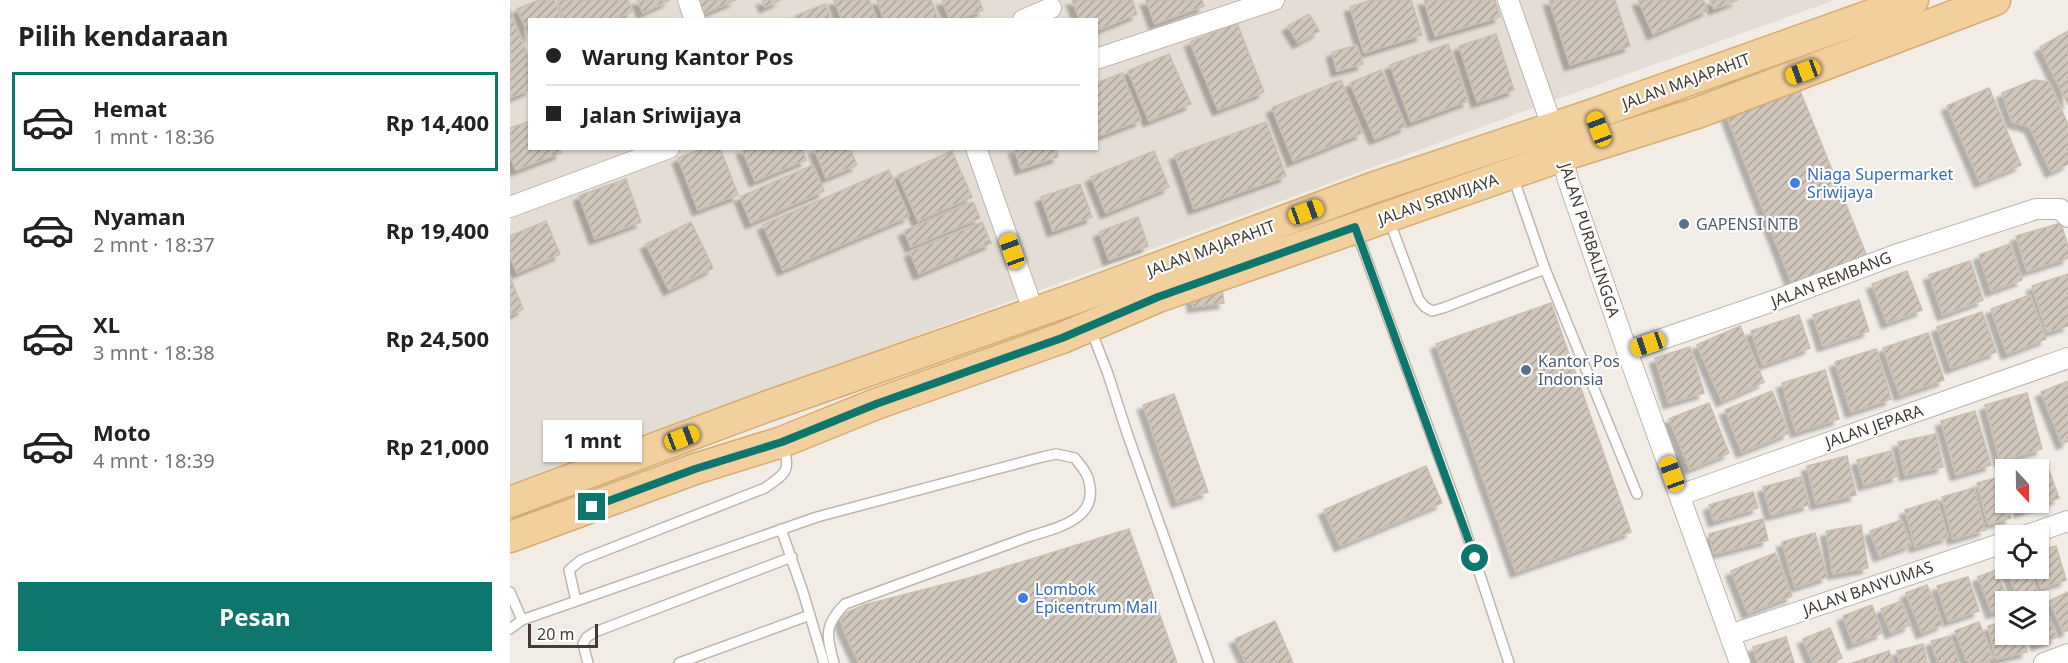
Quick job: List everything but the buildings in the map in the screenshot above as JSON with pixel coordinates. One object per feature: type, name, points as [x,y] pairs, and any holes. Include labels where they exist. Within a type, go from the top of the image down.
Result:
[{"type":"main road","name":"JALAN MAJAPAHIT","points":[[510,502],[768,406],[1034,313],[1083,312],[1109,286],[1372,188],[1552,126],[1594,114],[1913,0]]},
{"type":"main road","name":"JALAN SRIWIJAYA","points":[[510,537],[695,469],[782,442],[876,404],[1062,338],[1083,312],[1121,312],[1355,227],[1562,156],[1697,113],[1995,0]]},
{"type":"main road","points":[[1594,114],[1605,143]]},
{"type":"main road","points":[[1109,286],[1121,312]]},
{"type":"street","points":[[688,0],[694,18]]},
{"type":"street","points":[[1098,58],[1274,0]]},
{"type":"street","points":[[1508,0],[1552,126]]},
{"type":"street","points":[[1028,18],[1052,9]]},
{"type":"street","points":[[510,207],[664,150]]},
{"type":"street","points":[[977,150],[1034,313]]},
{"type":"street","name":"JALAN PURBALINGGA","points":[[1562,156],[1626,351],[1740,663]]},
{"type":"street","name":"JALAN REMBANG","points":[[1626,351],[1776,300],[1895,255],[2036,209],[2060,209],[2068,217]]},
{"type":"street","name":"JALAN JEPARA","points":[[1680,495],[2068,358]]},
{"type":"street","points":[[2049,527],[2068,521]]},
{"type":"street","name":"JALAN BANYUMAS","points":[[1730,635],[1995,546]]},
{"type":"street","points":[[2044,663],[2068,654]]},
{"type":"lane","points":[[1512,174],[1545,269],[1637,494]]},
{"type":"lane","points":[[1388,217],[1419,300],[1432,311],[1545,269]]},
{"type":"lane","points":[[1355,227],[1461,517],[1509,663]]},
{"type":"lane","points":[[1083,312],[1108,374],[1127,434],[1209,663]]},
{"type":"lane","points":[[576,601],[569,570],[574,565],[581,560],[765,488],[784,473],[788,461],[782,442]]},
{"type":"lane","points":[[510,629],[522,620],[817,517],[1056,454],[1075,458],[1088,477],[1090,500],[1078,519],[845,604],[834,615],[827,630],[834,663]]},
{"type":"lane","points":[[781,529],[792,557],[824,663]]},
{"type":"lane","points":[[588,663],[583,644],[587,637],[595,632],[792,557]]},
{"type":"lane","points":[[510,592],[522,620]]},
{"type":"lane","points":[[679,663],[810,615]]},
{"type":"shaded area","points":[[510,0],[1835,0],[1552,101],[510,486]]},
{"type":"place","name":"Niaga Supermarket Sriwijaya","points":[[1795,183]]},
{"type":"place","name":"GAPENSI NTB","points":[[1684,224]]},
{"type":"place","name":"Kantor Pos Indonsia","points":[[1526,370]]},
{"type":"place","name":"Lombok Epicentrum Mall","points":[[1023,598]]},
{"type":"route","points":[[592,507],[695,469],[782,442],[876,404],[1062,338],[1158,297],[1355,227],[1475,558]]}]
